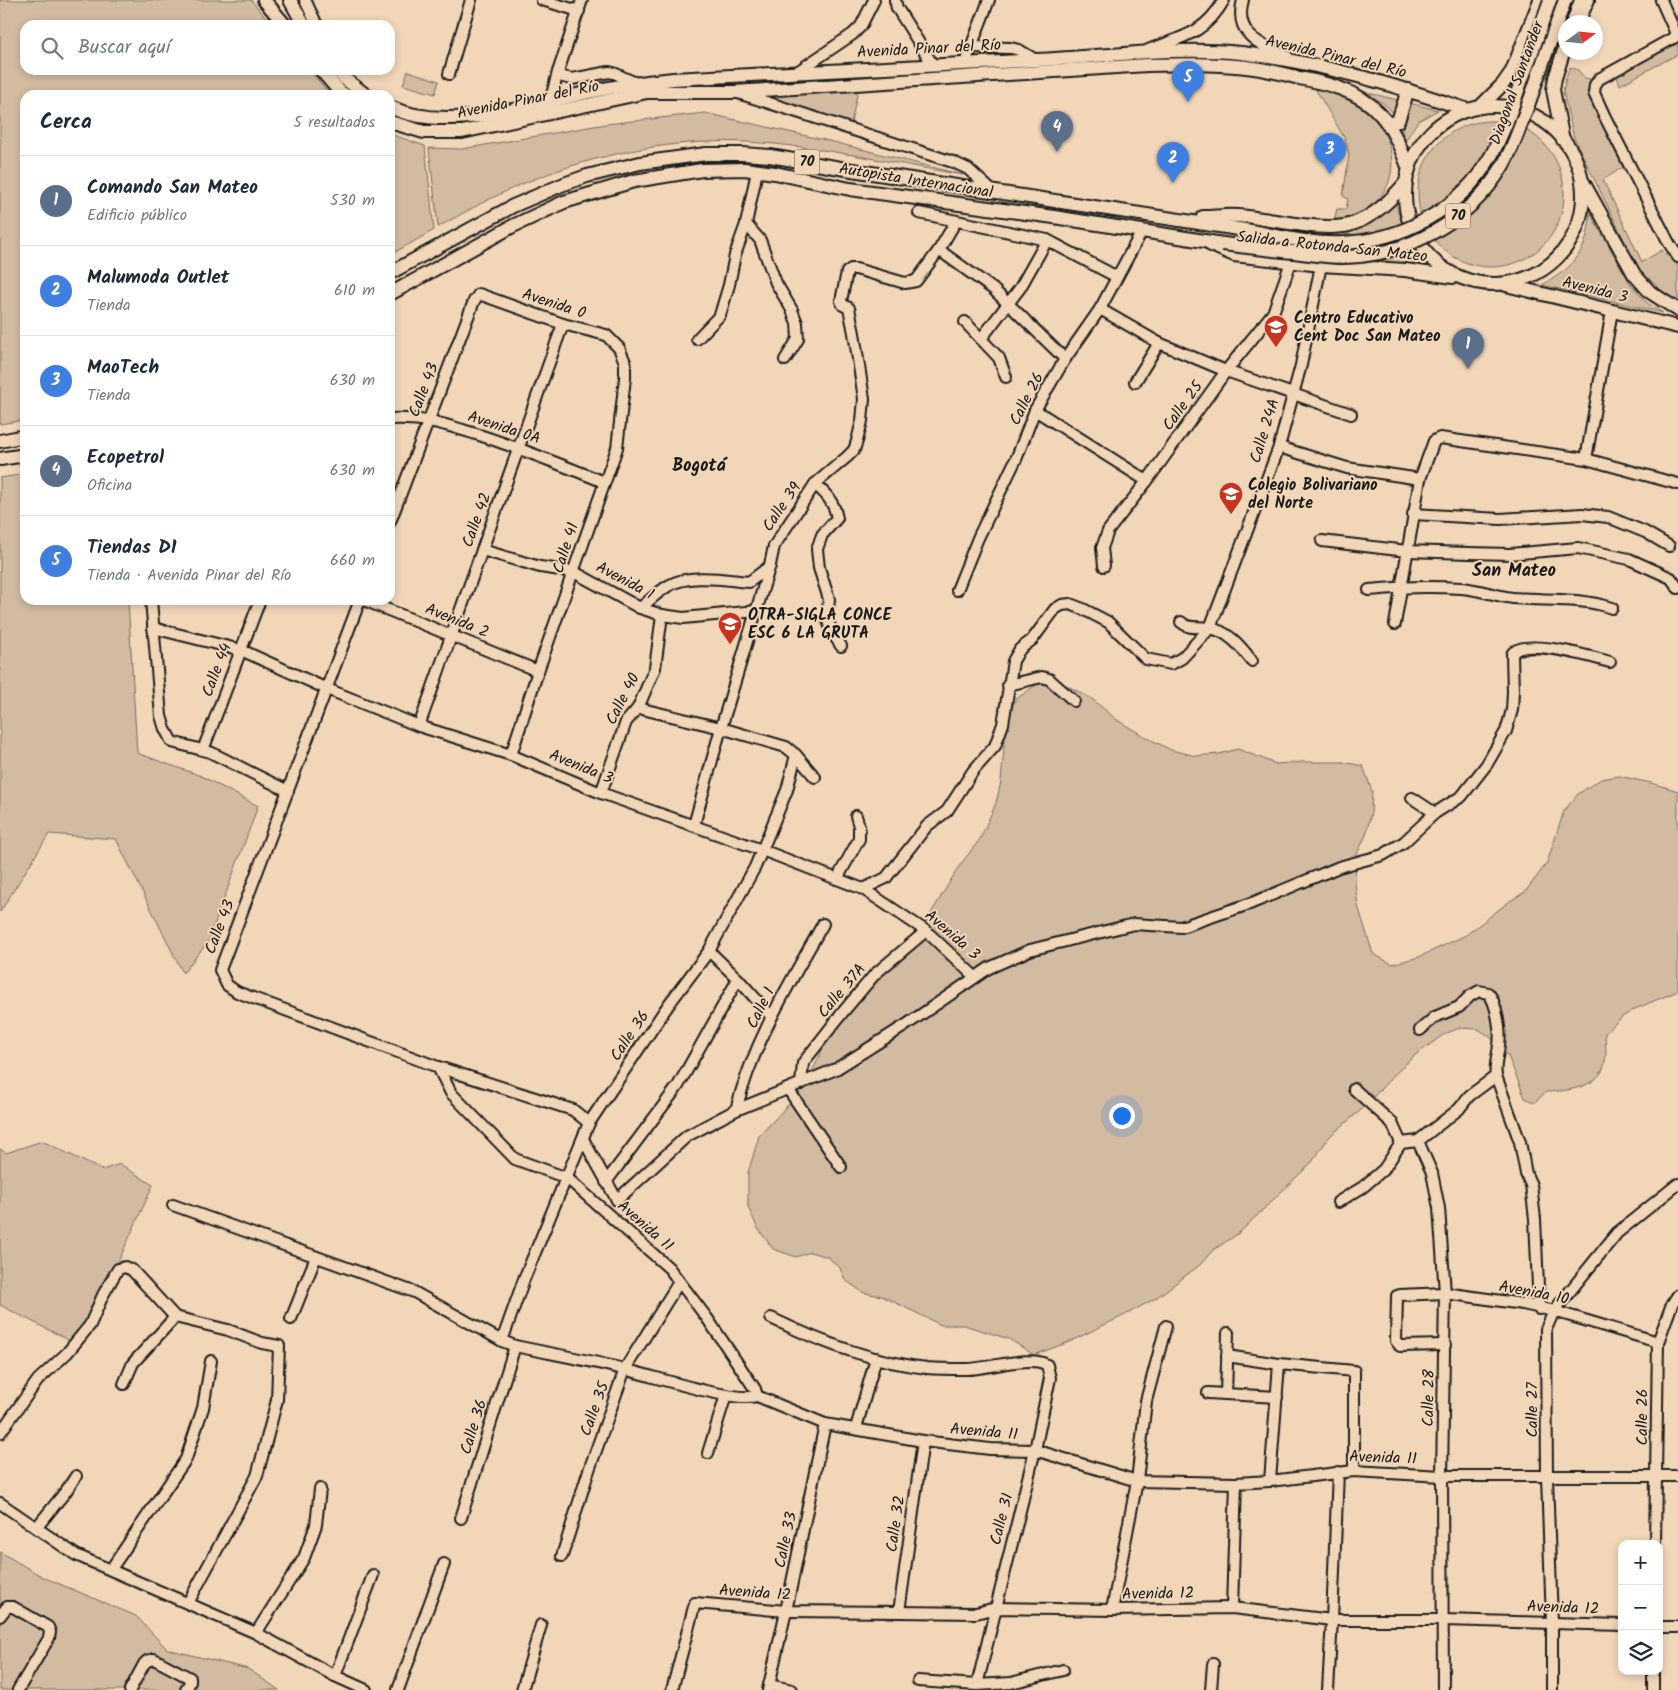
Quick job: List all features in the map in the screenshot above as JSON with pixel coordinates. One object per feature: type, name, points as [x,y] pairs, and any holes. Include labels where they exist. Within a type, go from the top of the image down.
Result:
[{"type":"main road","points":[[264,0],[281,20]]},
{"type":"main road","points":[[290,0],[301,20]]},
{"type":"main road","points":[[1474,108],[1503,84],[1512,71],[1540,0]]},
{"type":"main road","name":"Diagonal Santander","points":[[1244,230],[1316,242],[1342,243],[1359,241],[1388,235],[1408,228],[1428,219],[1447,206],[1477,176],[1498,143],[1550,0]]},
{"type":"main road","name":"Diagonal Santander","points":[[1223,244],[1314,254],[1344,256],[1371,254],[1394,249],[1414,241],[1434,232],[1454,218],[1471,204],[1502,168],[1515,141],[1565,0]]},
{"type":"main road","points":[[1576,15],[1581,0]]},
{"type":"main road","name":"Avenida Pinar del Río","points":[[395,109],[414,115],[458,118],[480,116],[636,83],[672,78],[1036,60],[1143,52],[1210,51],[1240,53],[1303,63],[1474,108]]},
{"type":"main road","points":[[1561,60],[1553,90],[1563,140]]},
{"type":"main road","name":"Avenida Pinar del Río","points":[[395,123],[424,132],[462,132],[647,92],[734,92],[1147,65],[1217,65],[1253,68],[1309,80],[1357,96],[1378,111],[1388,124],[1409,169]]},
{"type":"main road","points":[[325,75],[338,90]]},
{"type":"main road","points":[[342,75],[360,90]]},
{"type":"main road","points":[[1388,124],[1398,120],[1408,90]]},
{"type":"main road","points":[[1508,107],[1526,112],[1550,126],[1563,140],[1573,155],[1580,176],[1582,208],[1576,228],[1566,247],[1552,263],[1543,270],[1524,279],[1503,284],[1484,284],[1463,279],[1436,263],[1419,242],[1411,226],[1406,209],[1406,182],[1409,169],[1416,153],[1431,132],[1452,116],[1474,108],[1508,107]]},
{"type":"main road","name":"Autopista Internacional","points":[[395,270],[513,206],[547,190],[587,176],[619,168],[680,157],[726,153],[755,154],[1244,230]]},
{"type":"main road","name":"Autopista Internacional","points":[[395,291],[513,226],[550,208],[590,193],[634,181],[720,169],[789,175],[850,189],[1223,244]]},
{"type":"main road","name":"Avenida 3","points":[[1580,176],[1634,274],[1650,292],[1678,310]]},
{"type":"main road","name":"Autopista Internacional","points":[[1175,219],[1236,216],[1329,227],[1347,225],[1362,220],[1377,211],[1406,182]]},
{"type":"main road","name":"Salida a Rotonda San Mateo","points":[[1200,240],[1234,255],[1321,265],[1405,270],[1463,279]]},
{"type":"main road","name":"Avenida 3","points":[[1503,284],[1678,327]]},
{"type":"main road","points":[[0,441],[20,437]]},
{"type":"main road","points":[[0,459],[20,455]]},
{"type":"street","points":[[305,0],[315,20]]},
{"type":"street","points":[[449,74],[470,0]]},
{"type":"street","points":[[542,0],[579,11]]},
{"type":"street","points":[[550,102],[582,0]]},
{"type":"street","points":[[797,72],[853,34],[861,26],[874,0]]},
{"type":"street","points":[[895,0],[897,8],[933,65]]},
{"type":"street","points":[[966,63],[989,0]]},
{"type":"street","points":[[1143,52],[1194,33],[1212,18],[1224,0]]},
{"type":"street","points":[[1243,0],[1241,18],[1246,32],[1255,42],[1303,63]]},
{"type":"street","points":[[1582,15],[1589,0]]},
{"type":"street","points":[[1661,0],[1677,36],[1599,79],[1595,85],[1594,93],[1642,191],[1678,257]]},
{"type":"street","points":[[970,48],[1011,48],[1020,50],[1036,60]]},
{"type":"street","points":[[558,72],[563,77],[572,79],[609,72],[636,83]]},
{"type":"street","points":[[734,92],[953,162],[968,169],[992,191]]},
{"type":"street","points":[[698,339],[720,315],[735,256],[746,224],[757,171]]},
{"type":"street","points":[[919,213],[1047,240],[1117,277]]},
{"type":"street","points":[[956,221],[939,250],[993,289],[1065,359]]},
{"type":"street","points":[[746,224],[760,240],[776,283],[792,310],[797,323],[798,339],[785,360]]},
{"type":"street","name":"Calle 26","points":[[957,590],[981,531],[1017,457],[1035,410],[1065,359],[1100,309],[1142,231]]},
{"type":"street","points":[[981,339],[1020,288],[1047,240]]},
{"type":"street","name":"Calle 39","points":[[694,825],[757,611],[774,546],[815,484],[854,450],[862,421],[864,399],[849,308],[843,305],[841,301],[848,272],[851,269],[910,283],[916,281],[922,275],[939,250]]},
{"type":"street","name":"Calle 25","points":[[1104,566],[1102,548],[1108,531],[1147,481],[1226,371],[1273,313],[1292,262]]},
{"type":"street","name":"Calle 24A","points":[[1210,628],[1279,447],[1301,365],[1321,265]]},
{"type":"street","name":"Avenida 0","points":[[476,296],[479,294],[483,295],[563,324],[606,335],[619,348]]},
{"type":"street","name":"Calle 43","points":[[395,509],[476,296]]},
{"type":"street","points":[[1100,309],[1158,343],[1226,371],[1351,414]]},
{"type":"street","points":[[1586,459],[1612,311]]},
{"type":"street","points":[[965,322],[999,358],[1006,378]]},
{"type":"street","name":"Calle 42","points":[[419,726],[563,324]]},
{"type":"street","points":[[1134,382],[1158,343]]},
{"type":"street","name":"Calle 41","points":[[511,755],[538,671],[617,448],[622,414],[625,362],[619,348]]},
{"type":"street","points":[[1035,410],[1147,481]]},
{"type":"street","name":"Avenida 0A","points":[[395,419],[429,420],[519,447],[604,482]]},
{"type":"street","points":[[1395,624],[1420,480],[1434,441],[1440,438],[1586,459],[1678,484]]},
{"type":"street","points":[[1279,447],[1347,468],[1420,480]]},
{"type":"street","points":[[815,484],[827,495],[834,506],[837,518],[822,535],[817,549],[819,568],[829,599],[827,618],[832,632],[841,646]]},
{"type":"street","points":[[1413,514],[1500,519],[1582,514],[1608,517],[1645,532],[1668,546]]},
{"type":"street","points":[[1322,541],[1407,551],[1510,554],[1578,548],[1629,559],[1671,578],[1678,588]]},
{"type":"street","name":"Avenida 1","points":[[482,550],[540,567],[574,572],[640,608],[662,616],[683,618],[757,611]]},
{"type":"street","points":[[640,608],[670,585],[689,580],[711,578],[749,582],[759,576],[770,565]]},
{"type":"street","points":[[1369,590],[1401,587],[1462,588],[1512,598],[1577,600],[1597,603],[1612,608]]},
{"type":"street","points":[[863,889],[886,878],[927,826],[947,812],[973,771],[994,746],[1003,724],[1013,661],[1020,649],[1032,640],[1062,604],[1070,604],[1108,622],[1146,659],[1171,664],[1182,658],[1210,628]]},
{"type":"street","points":[[151,605],[161,716],[165,730],[172,742],[203,750],[288,790]]},
{"type":"street","name":"Calle 44","points":[[203,750],[258,605]]},
{"type":"street","name":"Calle 43","points":[[358,605],[220,970],[227,985],[236,992],[438,1067],[573,1110],[589,1122]]},
{"type":"street","name":"Avenida 2","points":[[377,605],[538,671]]},
{"type":"street","name":"Calle 40","points":[[601,794],[626,722],[638,708],[655,668],[662,616]]},
{"type":"street","points":[[1182,622],[1191,628],[1210,628],[1235,640],[1252,661]]},
{"type":"street","name":"Avenida 3","points":[[153,628],[241,650],[327,689],[419,726],[511,755],[601,794],[694,825],[863,889],[926,931],[976,977]]},
{"type":"street","points":[[607,1213],[617,1200],[686,1136],[736,1110],[836,1069],[989,968],[1030,950],[1134,924],[1181,927],[1252,903],[1322,873],[1383,855],[1404,842],[1435,813],[1462,796],[1487,764],[1506,731],[1512,710],[1512,654],[1515,650],[1519,647],[1539,647],[1575,653],[1610,662]]},
{"type":"street","points":[[1008,685],[1042,678],[1050,679],[1074,701]]},
{"type":"street","points":[[638,708],[721,728],[786,747],[796,755],[815,777]]},
{"type":"street","name":"Calle 36","points":[[502,1341],[524,1279],[589,1122],[669,1004],[709,951],[755,867],[787,790],[796,755]]},
{"type":"street","points":[[1412,798],[1435,813]]},
{"type":"street","points":[[837,879],[859,839],[859,826],[856,816]]},
{"type":"street","name":"Calle 1","points":[[736,1110],[741,1092],[771,1016],[823,924]]},
{"type":"street","name":"Calle 37A","points":[[801,1084],[803,1063],[843,1012],[875,974],[926,931]]},
{"type":"street","points":[[709,951],[738,979],[771,1016]]},
{"type":"street","points":[[606,1182],[678,1086],[738,979]]},
{"type":"street","points":[[1420,1030],[1435,1017],[1459,1007],[1470,996],[1479,991],[1488,993],[1495,1005],[1500,1044],[1495,1068],[1496,1076],[1520,1142],[1530,1185],[1535,1219],[1539,1308]]},
{"type":"street","name":"Avenida 11","points":[[438,1067],[451,1093],[516,1159],[567,1178],[669,1268],[755,1390],[756,1396],[825,1424],[923,1441],[990,1449],[1035,1450],[1137,1481],[1236,1483],[1354,1471],[1442,1476],[1678,1476]]},
{"type":"street","points":[[1401,1143],[1418,1141],[1459,1110],[1469,1096],[1496,1076]]},
{"type":"street","points":[[788,1089],[841,1167]]},
{"type":"street","points":[[1354,1089],[1392,1123],[1401,1143]]},
{"type":"street","points":[[583,1139],[617,1200]]},
{"type":"street","name":"Calle 28","points":[[1418,1141],[1432,1173],[1438,1208],[1445,1293],[1442,1476],[1443,1690]]},
{"type":"street","points":[[1338,1202],[1363,1187],[1384,1169],[1401,1143]]},
{"type":"street","name":"Calle 27","points":[[1552,1690],[1546,1329],[1554,1310],[1617,1233],[1678,1184]]},
{"type":"street","points":[[173,1205],[414,1292],[502,1341],[515,1346],[625,1369],[726,1395],[751,1398],[756,1396]]},
{"type":"street","points":[[291,1319],[316,1258]]},
{"type":"street","points":[[0,1433],[38,1380],[67,1353],[90,1324],[103,1295],[118,1269],[125,1267],[132,1270],[176,1317],[228,1330],[262,1343],[279,1346],[277,1400],[257,1476],[188,1603]]},
{"type":"street","name":"Calle 35","points":[[562,1556],[588,1473],[625,1369],[679,1282]]},
{"type":"street","name":"Avenida 10","points":[[1445,1345],[1398,1345],[1396,1341],[1397,1296],[1445,1293],[1523,1304],[1554,1310],[1658,1342]]},
{"type":"street","name":"Calle 26","points":[[1655,1540],[1658,1342],[1672,1304],[1678,1295]]},
{"type":"street","points":[[124,1384],[133,1363],[176,1317]]},
{"type":"street","points":[[771,1318],[812,1338],[876,1358],[856,1428]]},
{"type":"street","points":[[1112,1610],[1137,1481],[1146,1401],[1166,1326]]},
{"type":"street","points":[[1226,1394],[1228,1333]]},
{"type":"street","name":"Calle 36","points":[[461,1518],[515,1346]]},
{"type":"street","points":[[1227,1356],[1279,1364],[1354,1371],[1354,1471]]},
{"type":"street","name":"Calle 31","points":[[876,1358],[926,1368],[970,1370],[1014,1363],[1043,1362],[1049,1369],[1050,1378],[1035,1450],[977,1685]]},
{"type":"street","points":[[112,1570],[186,1459],[203,1408],[211,1361]]},
{"type":"street","points":[[1270,1481],[1279,1364]]},
{"type":"street","points":[[1208,1393],[1277,1397]]},
{"type":"street","points":[[708,1453],[726,1395]]},
{"type":"street","name":"Calle 33","points":[[769,1688],[825,1424]]},
{"type":"street","name":"Calle 32","points":[[898,1612],[923,1441]]},
{"type":"street","points":[[1328,1690],[1338,1472]]},
{"type":"street","points":[[36,1527],[66,1492],[76,1476]]},
{"type":"street","points":[[1232,1608],[1236,1483]]},
{"type":"street","points":[[256,1633],[304,1558],[316,1525],[320,1489]]},
{"type":"street","points":[[0,1503],[76,1555],[256,1633],[335,1676],[366,1690]]},
{"type":"street","points":[[398,1690],[444,1564]]},
{"type":"street","points":[[335,1676],[373,1575]]},
{"type":"street","name":"Avenida 12","points":[[672,1690],[695,1603],[786,1611],[976,1613],[996,1608],[1112,1610],[1232,1608],[1332,1620],[1443,1620],[1618,1625]]},
{"type":"street","points":[[0,1616],[7,1607],[13,1608],[48,1627],[50,1632],[49,1638],[18,1690]]},
{"type":"street","points":[[522,1690],[541,1625]]},
{"type":"street","points":[[1663,1627],[1678,1627]]},
{"type":"street","points":[[130,1690],[144,1664],[154,1659],[190,1678],[186,1690]]},
{"type":"street","points":[[1211,1690],[1213,1664]]},
{"type":"street","points":[[918,1681],[977,1685],[1011,1683],[1063,1670]]},
{"type":"street","points":[[1653,1675],[1653,1690]]},
{"type":"street","points":[[769,1688],[792,1690]]},
{"type":"shaded area","points":[[0,0],[251,0],[268,20],[20,20],[20,75],[313,75],[327,90],[20,90],[20,421],[0,424]]},
{"type":"shaded area","points":[[1678,13],[1678,54],[1620,85],[1615,72],[1673,41],[1670,33]]},
{"type":"shaded area","points":[[1570,67],[1578,70],[1585,78],[1599,81],[1591,99],[1623,167],[1603,180],[1642,262],[1662,250],[1678,266],[1678,303],[1671,300],[1638,268],[1574,138],[1563,92]]},
{"type":"shaded area","points":[[408,71],[439,81],[435,94],[403,85]]},
{"type":"shaded area","points":[[1319,87],[1342,95],[1369,112],[1386,136],[1391,157],[1391,171],[1388,184],[1382,195],[1362,212],[1334,220],[1337,209],[1346,209],[1348,199],[1343,196],[1349,155],[1345,139],[1316,90]]},
{"type":"shaded area","points":[[858,91],[851,123],[763,94]]},
{"type":"shaded area","points":[[1358,91],[1438,110],[1418,121],[1405,141],[1398,122],[1389,108],[1376,99]]},
{"type":"shaded area","points":[[705,113],[829,141],[963,175],[802,147],[748,142],[684,143],[620,153],[557,171],[498,195],[438,227],[429,148],[462,149],[606,124]]},
{"type":"shaded area","points":[[1491,121],[1519,126],[1543,142],[1559,166],[1564,194],[1559,222],[1543,246],[1519,262],[1491,267],[1463,262],[1439,246],[1423,222],[1418,194],[1423,166],[1439,142],[1463,126]]},
{"type":"shaded area","points":[[395,136],[425,146],[434,230],[395,252]]},
{"type":"shaded area","points":[[1395,201],[1407,234],[1428,261],[1427,267],[1337,255],[1338,231]]},
{"type":"shaded area","points":[[1590,213],[1630,283],[1646,302],[1663,313],[1542,285],[1563,272],[1578,256],[1586,238]]},
{"type":"shaded area","points":[[20,475],[20,605],[128,605],[137,753],[201,776],[258,806],[208,942],[183,973],[116,839],[49,834],[0,912],[0,478]]},
{"type":"shaded area","points":[[1040,682],[1066,685],[1092,699],[1117,720],[1171,750],[1196,756],[1219,754],[1238,749],[1276,764],[1343,762],[1363,766],[1372,791],[1371,813],[1366,835],[1356,856],[1355,883],[1358,906],[1373,954],[1392,964],[1419,957],[1466,935],[1510,901],[1525,892],[1547,863],[1564,811],[1578,794],[1601,779],[1619,776],[1678,791],[1678,991],[1637,1008],[1622,1017],[1605,1033],[1605,1062],[1597,1078],[1590,1083],[1573,1089],[1546,1092],[1534,1103],[1525,1098],[1508,1056],[1489,1036],[1478,1029],[1459,1028],[1443,1035],[1414,1056],[1361,1110],[1330,1136],[1312,1162],[1239,1233],[1212,1251],[1201,1264],[1156,1298],[1123,1316],[1069,1342],[1034,1355],[1009,1339],[964,1325],[941,1325],[882,1296],[864,1293],[845,1280],[840,1268],[828,1257],[810,1252],[796,1257],[773,1249],[757,1227],[748,1207],[748,1173],[759,1136],[788,1105],[815,1066],[829,1034],[843,1015],[921,930],[958,868],[980,839],[996,803],[1001,782],[1006,725],[1015,700]]},
{"type":"shaded area","points":[[42,1141],[102,1170],[120,1164],[153,1185],[80,1346],[0,1305],[0,1149],[6,1153]]},
{"type":"shaded area","points":[[0,1552],[43,1577],[136,1616],[167,1649],[248,1669],[279,1690],[0,1690]]},
{"type":"place","name":"Tiendas D1","points":[[1188,102]]},
{"type":"place","name":"Ecopetrol","points":[[1057,152]]},
{"type":"place","name":"MaoTech","points":[[1330,174]]},
{"type":"place","name":"Malumoda Outlet","points":[[1173,183]]},
{"type":"place","name":"Centro Educativo Cent Doc San Mateo","points":[[1276,348]]},
{"type":"place","name":"Comando San Mateo","points":[[1468,369]]},
{"type":"place","name":"Colegio Bolivariano del Norte","points":[[1231,515]]},
{"type":"place","name":"OTRA-SIGLA CONCE ESC 6 LA GRUTA","points":[[730,645]]},
{"type":"district","name":"Bogotá","points":[[699,466]]},
{"type":"district","name":"San Mateo","points":[[1514,571]]}]
